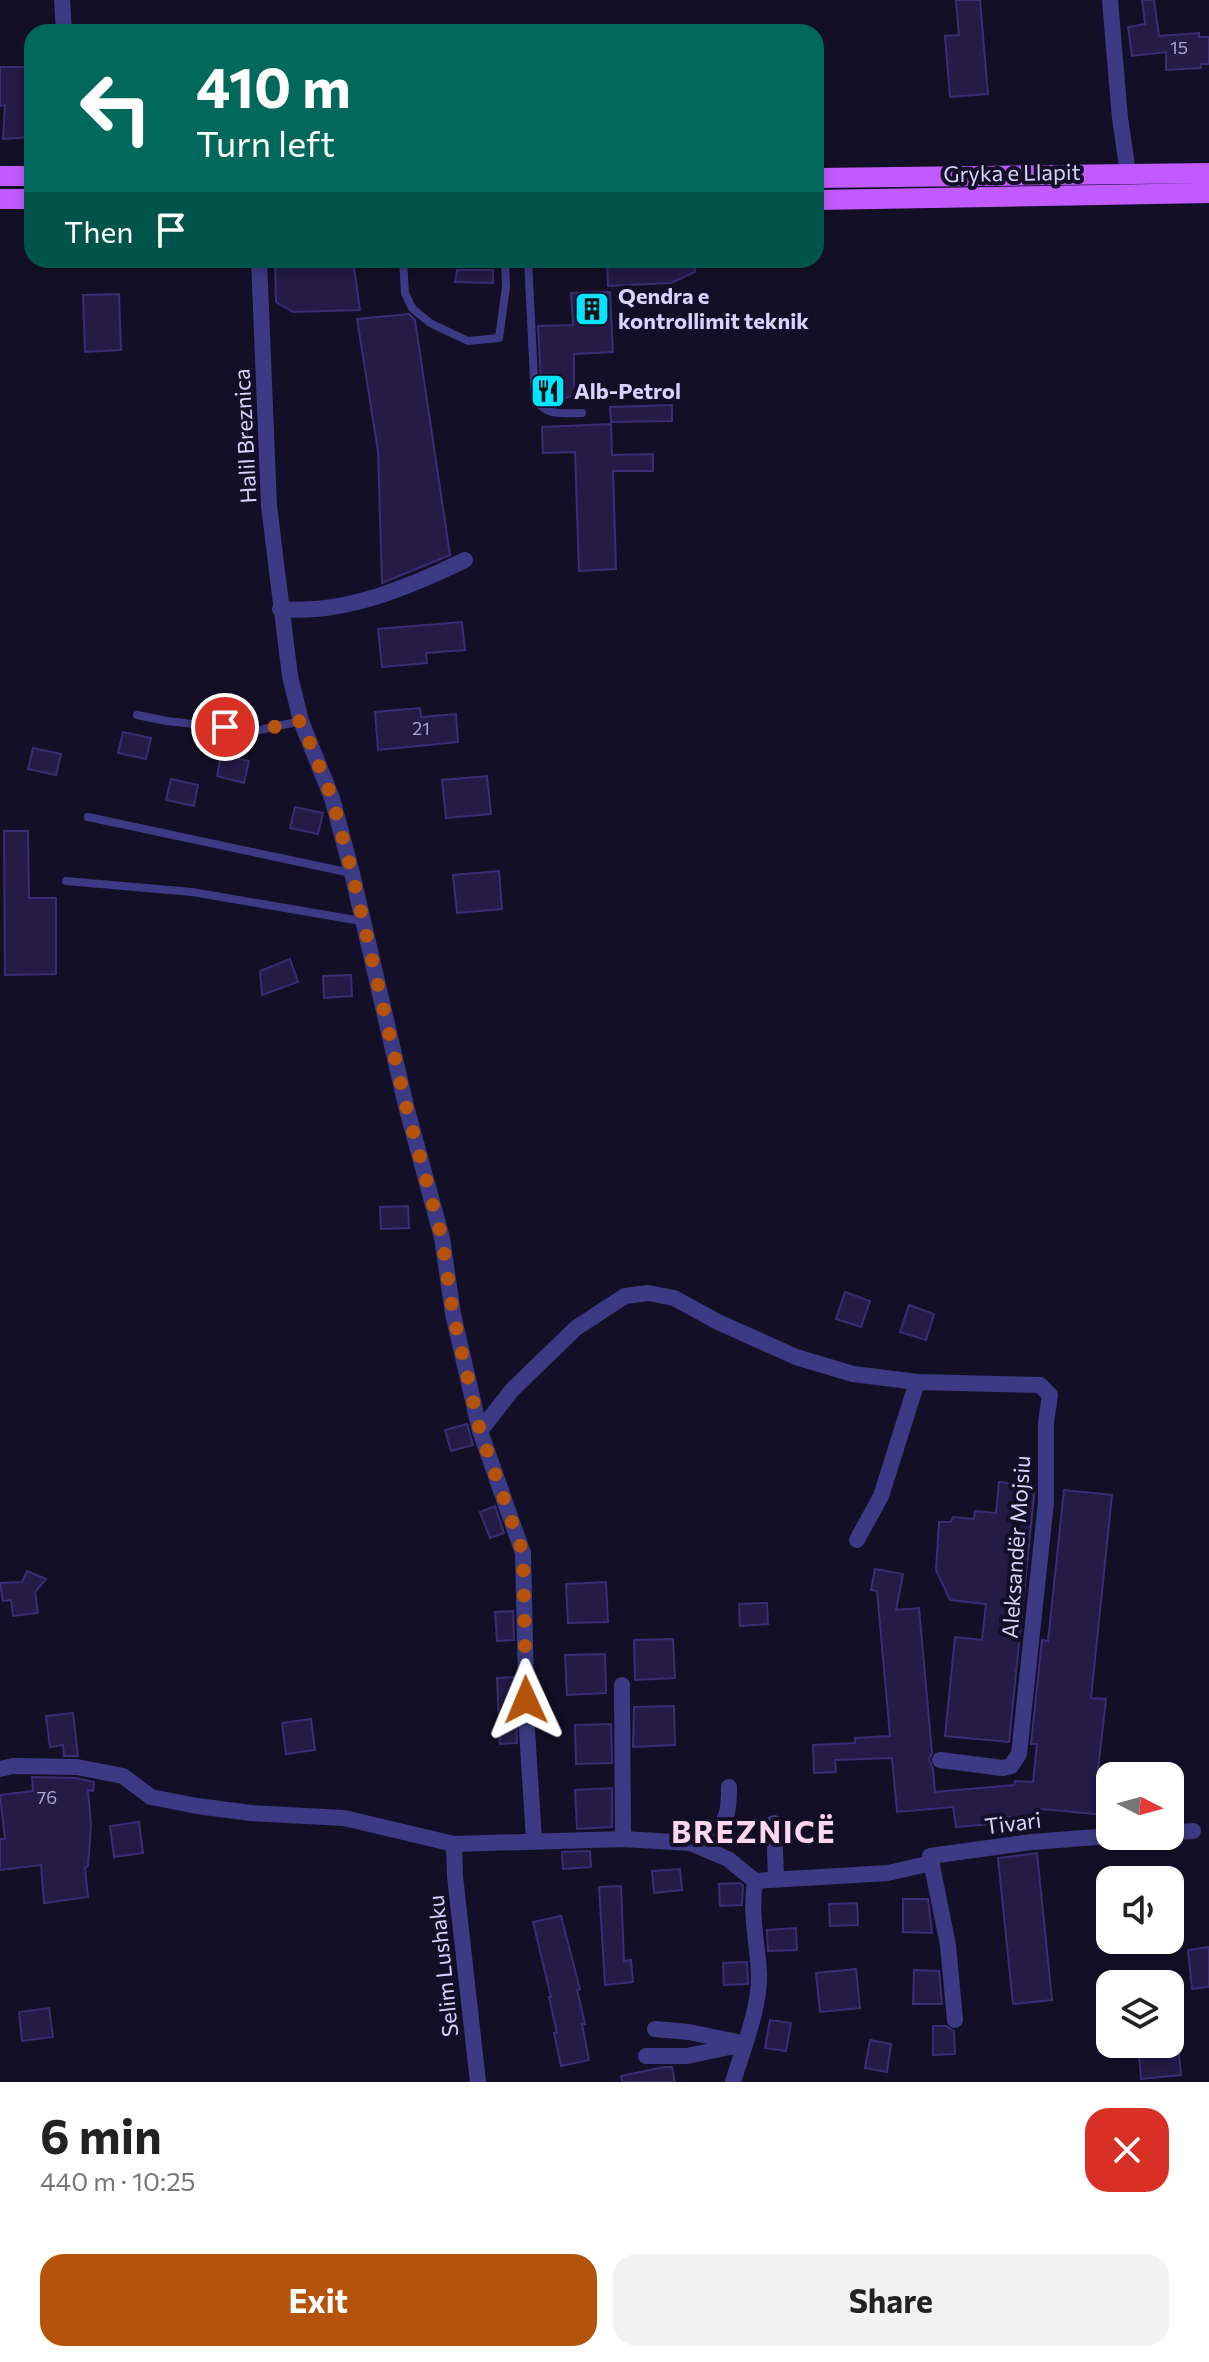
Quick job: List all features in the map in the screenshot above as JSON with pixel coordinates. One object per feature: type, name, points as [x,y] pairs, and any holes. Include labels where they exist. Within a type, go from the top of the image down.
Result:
[{"type":"main road","name":"Gryka e Llapit","points":[[824,178],[1209,173]]},
{"type":"main road","points":[[0,176],[24,176]]},
{"type":"main road","name":"Gryka e Llapit","points":[[824,200],[1209,193]]},
{"type":"main road","points":[[0,199],[24,199]]},
{"type":"street","points":[[62,0],[64,24]]},
{"type":"street","points":[[1110,0],[1128,173]]},
{"type":"street","name":"Halil Breznica","points":[[259,268],[269,506],[290,676],[301,721],[332,798],[352,873],[406,1106],[442,1238],[453,1314],[480,1431],[523,1553],[527,1730],[534,1840]]},
{"type":"street","points":[[280,609],[300,611],[324,608],[397,590],[465,560]]},
{"type":"street","name":"Aleksandër Mojsiu","points":[[480,1431],[512,1390],[576,1328],[625,1296],[648,1293],[674,1298],[718,1322],[796,1357],[853,1374],[917,1382],[1040,1385],[1050,1395],[1046,1422],[1046,1502],[1019,1754],[1011,1766],[1003,1768],[940,1760]]},
{"type":"street","points":[[857,1540],[881,1496],[917,1382]]},
{"type":"street","points":[[622,1685],[623,1839]]},
{"type":"street","points":[[0,1769],[13,1766],[77,1767],[123,1776],[151,1797],[251,1813],[344,1818],[454,1844],[623,1839],[690,1843],[712,1850],[755,1881],[751,1906],[759,1976],[755,2003],[733,2082]]},
{"type":"street","points":[[690,1843],[721,1825],[729,1808],[729,1787]]},
{"type":"street","points":[[774,1823],[776,1878]]},
{"type":"street","points":[[1184,1831],[1193,1831]]},
{"type":"street","name":"Tivari","points":[[755,1881],[888,1873],[932,1863],[930,1856],[1096,1837]]},
{"type":"street","name":"Selim Lushaku","points":[[454,1844],[478,2082]]},
{"type":"street","points":[[932,1863],[948,1945],[955,2020]]},
{"type":"street","points":[[655,2029],[702,2034],[744,2044]]},
{"type":"street","points":[[646,2056],[687,2056],[744,2044]]},
{"type":"lane","points":[[403,268],[405,293],[412,308],[430,323],[468,341],[499,338],[506,287],[505,268]]},
{"type":"lane","points":[[528,268],[535,399],[541,409],[551,413],[582,413]]},
{"type":"lane","points":[[137,715],[255,731],[301,721]]},
{"type":"lane","points":[[88,817],[352,873]]},
{"type":"lane","points":[[66,881],[192,892],[361,921]]},
{"type":"building","points":[[956,0],[980,0],[988,94],[950,97],[945,36],[959,35]]},
{"type":"building","points":[[1142,0],[1154,0],[1159,36],[1199,33],[1199,37],[1209,37],[1209,64],[1201,64],[1201,68],[1166,70],[1166,52],[1132,56],[1128,27],[1145,24]]},
{"type":"building","points":[[0,67],[24,67],[24,138],[3,139],[5,105],[0,106]]},
{"type":"building","points":[[275,268],[354,268],[360,310],[293,312],[276,302]]},
{"type":"building","points":[[607,268],[695,268],[695,272],[671,283],[608,286]]},
{"type":"building","points":[[457,270],[493,270],[493,283],[455,282]]},
{"type":"building","points":[[610,292],[613,352],[574,354],[574,395],[563,399],[552,395],[543,387],[541,380],[538,326],[573,325],[571,293]]},
{"type":"building","points":[[119,294],[121,350],[85,352],[83,295]]},
{"type":"building","points":[[409,314],[415,320],[450,555],[382,583],[378,451],[357,319]]},
{"type":"building","points":[[672,405],[672,421],[611,422],[610,407]]},
{"type":"building","points":[[611,424],[612,455],[653,454],[653,471],[613,471],[616,569],[579,571],[575,452],[543,453],[542,427]]},
{"type":"building","points":[[462,622],[465,650],[426,653],[427,663],[382,667],[378,629]]},
{"type":"building","points":[[420,708],[421,717],[456,714],[458,742],[378,750],[375,712]]},
{"type":"building","points":[[123,732],[151,738],[146,759],[118,753]]},
{"type":"building","points":[[33,748],[61,754],[56,775],[28,769]]},
{"type":"building","points":[[221,755],[249,761],[244,783],[217,776]]},
{"type":"building","points":[[487,776],[491,814],[446,818],[442,780]]},
{"type":"building","points":[[171,779],[198,785],[194,806],[166,800]]},
{"type":"building","points":[[295,807],[323,813],[318,834],[290,828]]},
{"type":"building","points":[[4,831],[28,831],[29,898],[56,898],[56,974],[5,975]]},
{"type":"building","points":[[499,871],[502,909],[457,913],[453,875]]},
{"type":"building","points":[[290,959],[298,982],[262,995],[260,971]]},
{"type":"building","points":[[351,975],[352,996],[324,998],[323,976]]},
{"type":"building","points":[[408,1206],[409,1228],[381,1229],[380,1207]]},
{"type":"building","points":[[845,1292],[870,1301],[861,1327],[836,1319]]},
{"type":"building","points":[[909,1305],[934,1314],[926,1340],[900,1332]]},
{"type":"building","points":[[467,1424],[473,1445],[451,1451],[445,1430]]},
{"type":"building","points":[[999,1482],[1035,1486],[1009,1742],[945,1736],[955,1637],[982,1640],[986,1604],[950,1600],[936,1570],[939,1522],[951,1522],[953,1517],[974,1519],[975,1511],[996,1513]]},
{"type":"building","points":[[1064,1490],[1112,1495],[1091,1698],[1106,1699],[1099,1762],[1096,1762],[1096,1814],[1041,1809],[1040,1820],[1006,1817],[1005,1823],[956,1827],[953,1807],[897,1812],[892,1758],[835,1760],[836,1772],[814,1773],[813,1745],[855,1743],[855,1738],[890,1736],[877,1591],[871,1590],[875,1569],[903,1574],[896,1610],[919,1608],[932,1753],[929,1759],[935,1792],[1014,1785],[1015,1781],[1033,1782],[1037,1744],[1031,1744],[1042,1640],[1048,1641]]},
{"type":"building","points":[[495,1506],[504,1533],[490,1538],[480,1512]]},
{"type":"building","points":[[27,1571],[46,1579],[35,1592],[38,1613],[13,1616],[11,1600],[3,1601],[0,1583],[22,1582]]},
{"type":"building","points":[[606,1582],[608,1622],[568,1623],[566,1584]]},
{"type":"building","points":[[767,1603],[768,1624],[740,1626],[739,1604]]},
{"type":"building","points":[[513,1611],[514,1640],[497,1641],[495,1612]]},
{"type":"building","points":[[673,1639],[675,1678],[635,1680],[634,1640]]},
{"type":"building","points":[[605,1654],[606,1693],[567,1695],[565,1655]]},
{"type":"building","points":[[515,1677],[517,1743],[500,1744],[497,1678]]},
{"type":"building","points":[[674,1706],[675,1745],[633,1747],[634,1707]]},
{"type":"building","points":[[73,1713],[78,1756],[64,1756],[63,1745],[50,1747],[46,1716]]},
{"type":"building","points":[[311,1719],[315,1750],[286,1754],[282,1723]]},
{"type":"building","points":[[611,1724],[612,1763],[576,1764],[575,1725]]},
{"type":"building","points":[[32,1777],[76,1778],[94,1782],[93,1791],[88,1790],[91,1825],[88,1866],[85,1868],[88,1897],[44,1903],[41,1865],[0,1870],[0,1839],[5,1839],[0,1795],[33,1791]]},
{"type":"building","points":[[612,1788],[612,1827],[577,1829],[575,1790]]},
{"type":"building","points":[[139,1822],[143,1853],[114,1857],[110,1826]]},
{"type":"building","points":[[590,1851],[591,1867],[563,1869],[562,1852]]},
{"type":"building","points":[[1037,1853],[1052,2000],[1013,2004],[998,1858]]},
{"type":"building","points":[[680,1869],[682,1890],[654,1893],[652,1871]]},
{"type":"building","points":[[740,1883],[743,1886],[742,1905],[720,1906],[719,1884]]},
{"type":"building","points":[[621,1886],[624,1961],[631,1960],[633,1982],[605,1985],[599,1887]]},
{"type":"building","points":[[903,1899],[928,1899],[932,1933],[903,1932]]},
{"type":"building","points":[[857,1903],[858,1925],[830,1926],[829,1904]]},
{"type":"building","points":[[561,1916],[580,1989],[577,1990],[589,2060],[561,2066],[551,1997],[533,1922]]},
{"type":"building","points":[[796,1928],[797,1950],[768,1951],[767,1930]]},
{"type":"building","points":[[1209,1947],[1209,1987],[1192,1989],[1188,1950]]},
{"type":"building","points":[[747,1962],[748,1984],[724,1985],[723,1963]]},
{"type":"building","points":[[856,1969],[860,2008],[820,2012],[816,1973]]},
{"type":"building","points":[[914,1970],[939,1971],[942,2004],[913,2004]]},
{"type":"building","points":[[49,2008],[53,2037],[22,2041],[19,2012]]},
{"type":"building","points":[[770,2020],[791,2023],[786,2051],[765,2048]]},
{"type":"building","points":[[933,2026],[946,2026],[954,2031],[955,2054],[933,2055]]},
{"type":"building","points":[[870,2040],[891,2044],[887,2072],[865,2068]]},
{"type":"building","points":[[1139,2058],[1179,2058],[1181,2075],[1141,2079]]},
{"type":"building","points":[[672,2067],[675,2082],[622,2082],[621,2076]]},
{"type":"place","name":"Qendra e kontrollimit teknik","points":[[592,309]]},
{"type":"place","name":"Alb-Petrol","points":[[548,391]]},
{"type":"district","name":"BREZNICË","points":[[754,1833]]},
{"type":"route","points":[[225,727],[255,731],[301,721],[332,798],[406,1106],[442,1238],[453,1314],[480,1431],[523,1553],[526,1700]]}]
